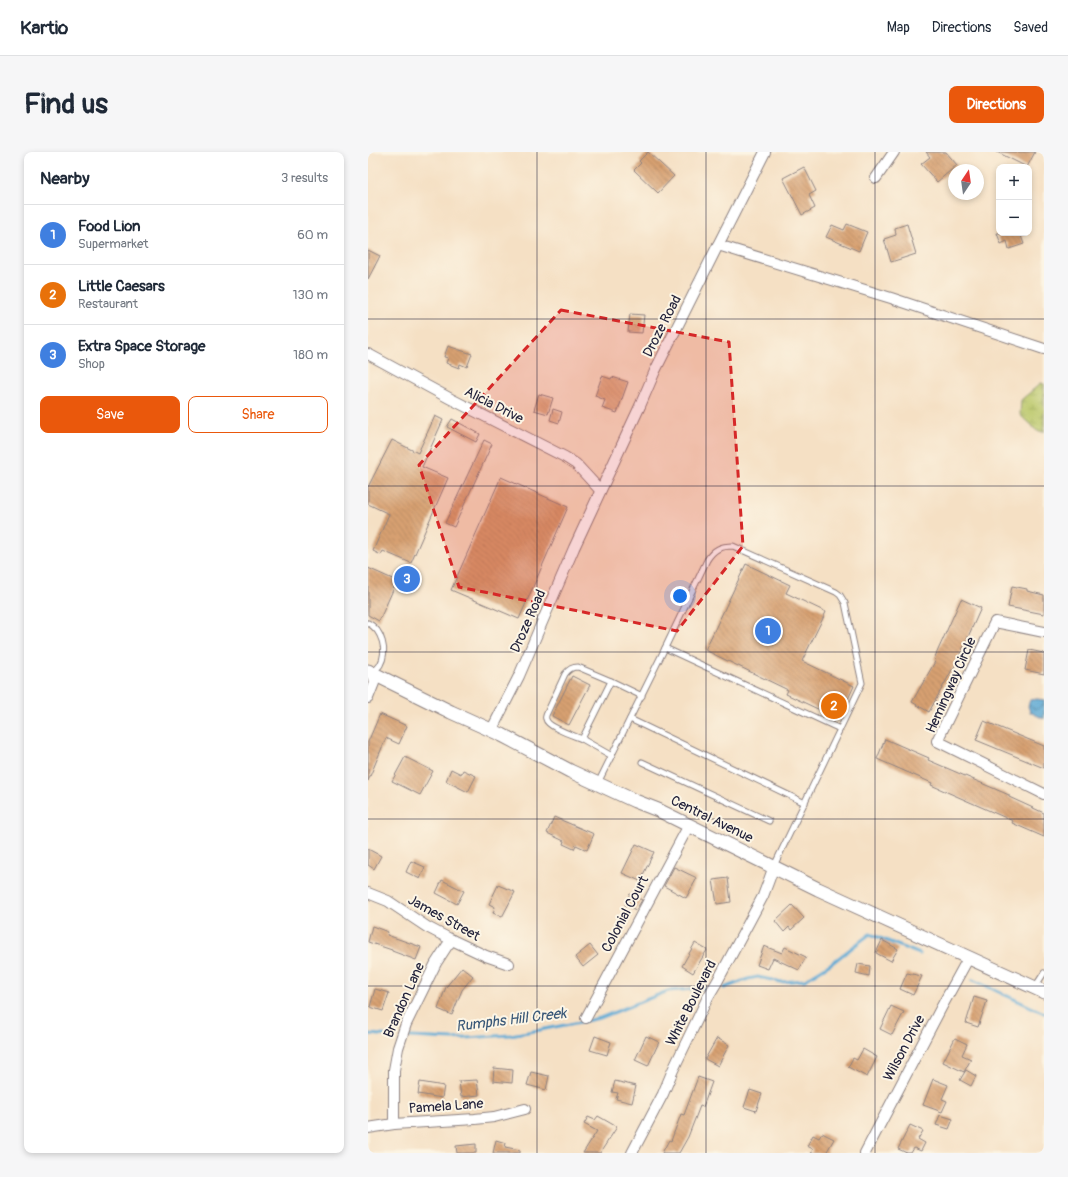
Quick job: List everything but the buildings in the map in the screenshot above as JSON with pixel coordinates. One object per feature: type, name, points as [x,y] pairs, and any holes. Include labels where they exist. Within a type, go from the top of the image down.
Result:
[{"type":"street","name":"Droze Road","points":[[491,731],[519,676],[574,548],[654,371],[765,152]]},
{"type":"street","points":[[876,178],[894,152]]},
{"type":"street","points":[[718,245],[890,298],[1044,349]]},
{"type":"street","name":"Alicia Drive","points":[[368,354],[451,399],[565,457],[576,464],[600,490]]},
{"type":"street","name":"Hemingway Circle","points":[[1044,632],[995,622],[937,741],[1044,794]]},
{"type":"street","points":[[368,698],[374,684],[370,672]]},
{"type":"street","name":"Central Avenue","points":[[370,672],[502,736],[570,771],[689,824],[818,889],[1039,990]]},
{"type":"street","name":"Colonial Court","points":[[586,1018],[689,824]]},
{"type":"street","name":"White Boulevard","points":[[632,1153],[663,1094],[708,997],[718,982],[763,896],[774,866]]},
{"type":"street","name":"James Street","points":[[368,893],[388,901],[427,927],[452,940],[486,956],[509,964]]},
{"type":"street","name":"Brandon Lane","points":[[394,1124],[394,1070],[398,1048],[406,1024],[436,963],[446,946],[452,940]]},
{"type":"street","name":"Wilson Drive","points":[[866,1153],[940,1008],[969,957]]},
{"type":"street","name":"Pamela Lane","points":[[368,1128],[394,1124],[494,1117],[525,1109]]},
{"type":"lane","points":[[598,784],[711,553],[722,546],[733,546],[836,592],[845,603],[862,683],[774,866]]},
{"type":"lane","points":[[368,622],[379,631],[383,644],[383,656],[379,666],[370,672]]},
{"type":"lane","points":[[665,648],[840,729]]},
{"type":"lane","points":[[612,756],[582,739],[552,726],[546,721],[545,718],[547,713],[565,674],[568,669],[578,667],[642,696]]},
{"type":"lane","points":[[582,739],[611,682]]},
{"type":"lane","points":[[630,719],[805,803]]},
{"type":"lane","points":[[642,762],[770,821]]},
{"type":"lane","points":[[1039,990],[1044,973]]},
{"type":"highlighted area","points":[[561,310],[729,342],[743,546],[677,631],[459,587],[419,465]]},
{"type":"green space","points":[[1041,383],[1044,384],[1044,432],[1037,431],[1020,415],[1021,400]]},
{"type":"water","points":[[1030,700],[1044,700],[1044,719],[1030,712],[1028,706]]},
{"type":"waterway","name":"Rumphs Hill Creek","points":[[724,988],[758,977],[781,982],[805,980],[832,963],[870,934],[920,954]]},
{"type":"waterway","name":"Rumphs Hill Creek","points":[[973,980],[1044,1013]]},
{"type":"waterway","name":"Rumphs Hill Creek","points":[[410,1037],[453,1039],[510,1035],[600,1018],[668,991],[705,988]]},
{"type":"waterway","name":"Rumphs Hill Creek","points":[[368,1034],[393,1036]]},
{"type":"place","name":"Extra Space Storage","points":[[407,579]]},
{"type":"place","name":"Food Lion","points":[[768,631]]},
{"type":"place","name":"Little Caesars","points":[[834,706]]}]
